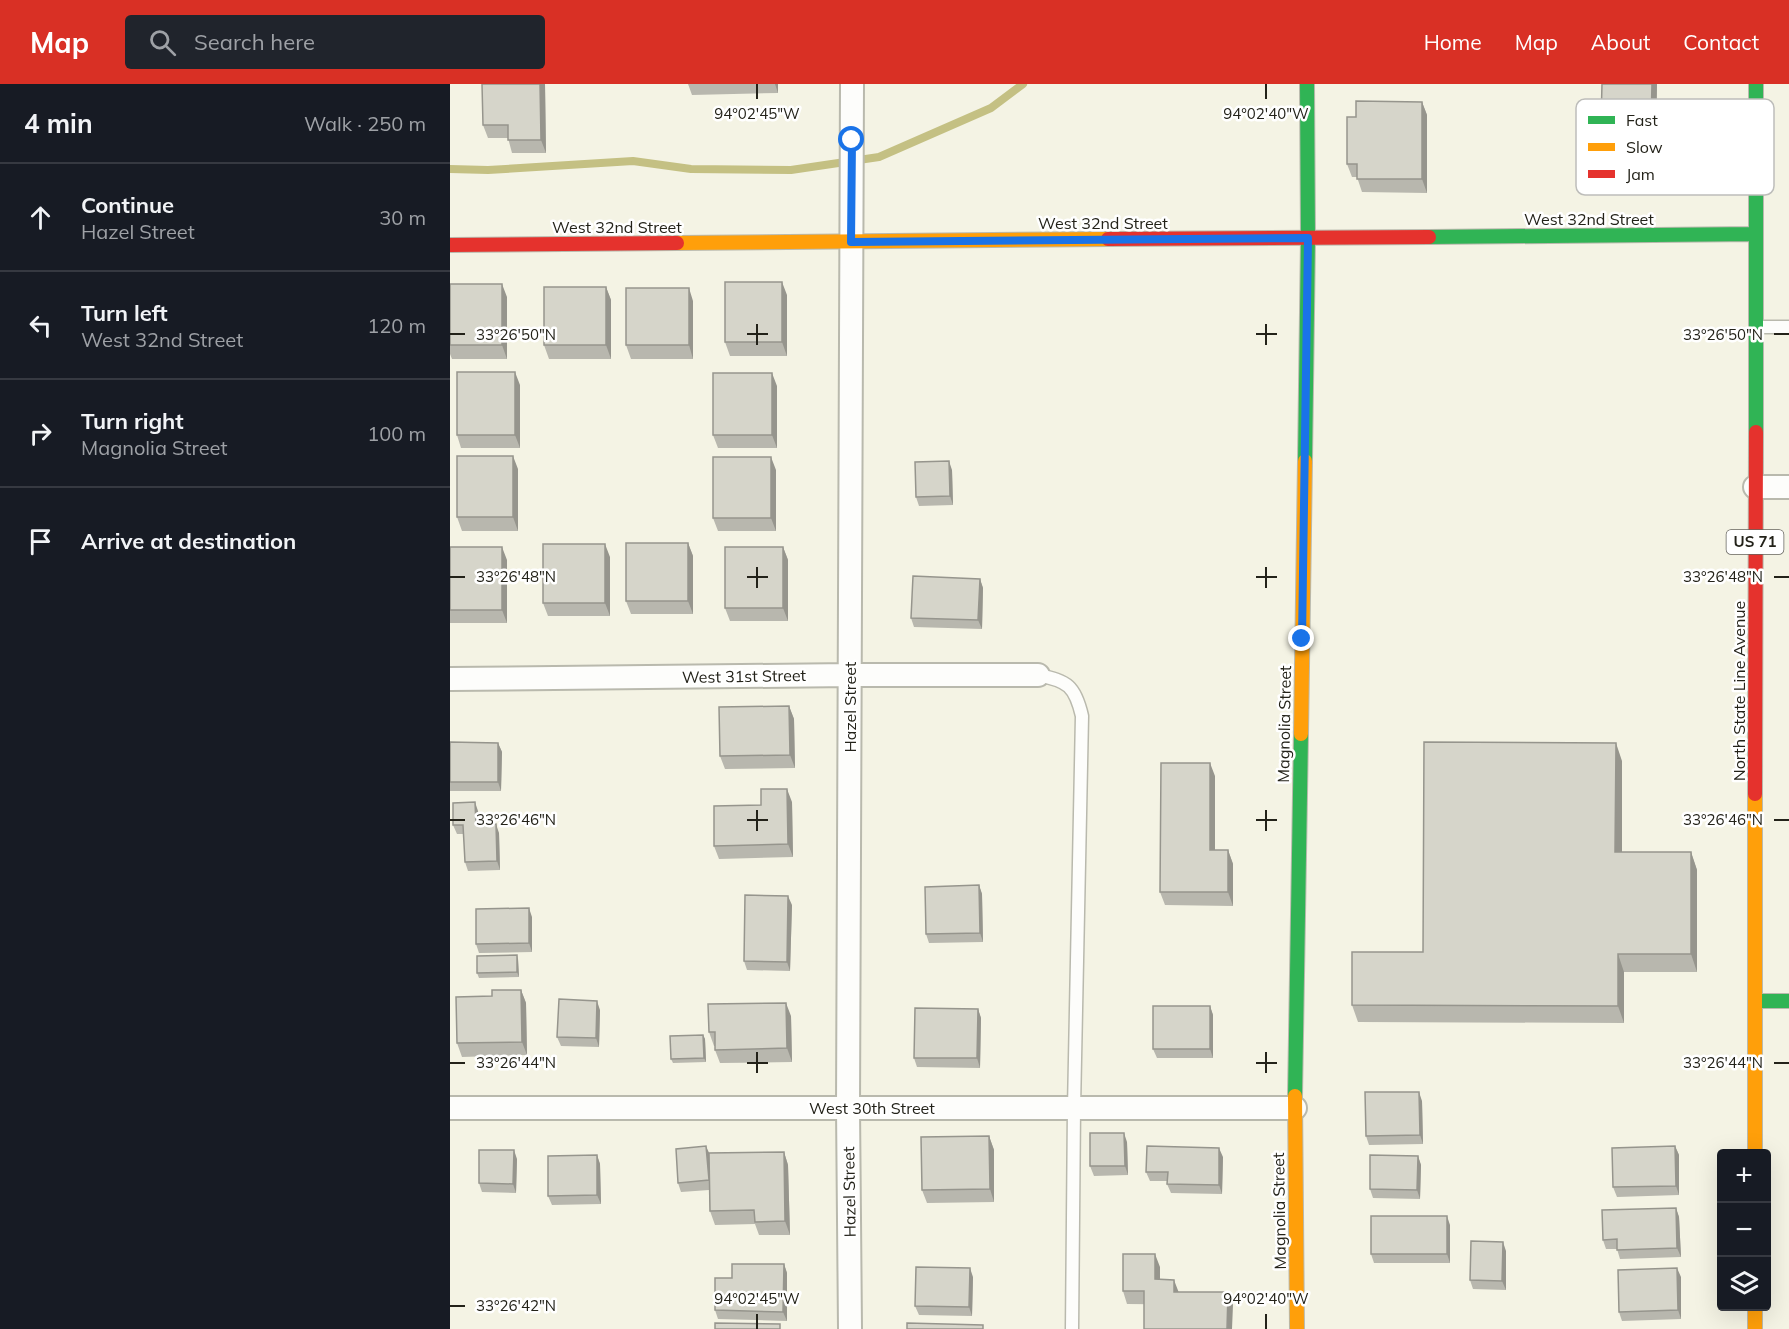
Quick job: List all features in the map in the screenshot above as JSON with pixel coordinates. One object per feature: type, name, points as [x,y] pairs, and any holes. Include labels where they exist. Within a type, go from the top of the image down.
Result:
[{"type":"street","name":"Hazel Street","points":[[850,1329],[848,1108],[852,84]]},
{"type":"street","name":"Magnolia Street","points":[[1298,1329],[1295,1108],[1308,238],[1307,84]]},
{"type":"street","name":"North State Line Avenue","points":[[1755,1149],[1756,195]]},
{"type":"street","name":"West 32nd Street","points":[[450,245],[1756,234]]},
{"type":"street","points":[[1755,486],[1789,487]]},
{"type":"street","name":"West 31st Street","points":[[450,679],[1038,675]]},
{"type":"street","points":[[1755,1001],[1789,1001]]},
{"type":"street","name":"West 30th Street","points":[[450,1108],[1295,1108]]},
{"type":"street","points":[[1755,1311],[1755,1329]]},
{"type":"lane","points":[[1756,327],[1789,327]]},
{"type":"lane","points":[[1038,675],[1055,678],[1071,687],[1078,698],[1082,717],[1072,1329]]},
{"type":"building","points":[[482,84],[540,84],[541,140],[508,140],[508,125],[483,125]]},
{"type":"building","points":[[1602,84],[1652,84],[1652,99],[1602,99]]},
{"type":"building","points":[[1356,101],[1422,102],[1422,179],[1357,179],[1357,164],[1347,164],[1347,117],[1356,117]]},
{"type":"building","points":[[725,282],[782,282],[782,342],[725,342]]},
{"type":"building","points":[[450,284],[502,284],[502,345],[450,345]]},
{"type":"building","points":[[544,287],[606,287],[606,345],[544,345]]},
{"type":"building","points":[[626,288],[689,288],[689,345],[626,345]]},
{"type":"building","points":[[457,372],[515,372],[515,435],[457,435]]},
{"type":"building","points":[[713,373],[772,373],[772,435],[713,435]]},
{"type":"building","points":[[457,456],[513,456],[513,517],[457,517]]},
{"type":"building","points":[[713,457],[771,457],[771,518],[713,518]]},
{"type":"building","points":[[949,461],[950,496],[916,497],[915,462]]},
{"type":"building","points":[[626,543],[688,543],[688,601],[626,601]]},
{"type":"building","points":[[543,544],[605,544],[605,603],[543,603]]},
{"type":"building","points":[[450,547],[502,547],[502,610],[450,610]]},
{"type":"building","points":[[725,547],[783,547],[783,608],[725,608]]},
{"type":"building","points":[[913,576],[980,579],[978,620],[911,618]]},
{"type":"building","points":[[789,706],[790,755],[720,756],[719,707]]},
{"type":"building","points":[[450,742],[498,743],[498,782],[450,782]]},
{"type":"building","points":[[1424,742],[1616,743],[1615,852],[1691,852],[1691,954],[1618,954],[1618,1006],[1352,1005],[1352,952],[1423,952]]},
{"type":"building","points":[[1161,763],[1210,763],[1210,850],[1228,850],[1228,892],[1160,892]]},
{"type":"building","points":[[761,789],[787,789],[788,844],[714,846],[714,806],[761,805]]},
{"type":"building","points":[[475,802],[476,825],[496,824],[497,861],[465,862],[463,825],[453,825],[453,803]]},
{"type":"building","points":[[979,885],[980,933],[926,934],[925,887]]},
{"type":"building","points":[[745,895],[788,896],[787,962],[744,961]]},
{"type":"building","points":[[529,908],[529,943],[476,944],[476,909]]},
{"type":"building","points":[[517,955],[517,972],[477,973],[477,956]]},
{"type":"building","points":[[492,990],[521,990],[522,1042],[457,1043],[456,997],[492,996]]},
{"type":"building","points":[[559,999],[597,1001],[596,1038],[557,1037]]},
{"type":"building","points":[[786,1003],[787,1048],[715,1050],[715,1032],[709,1032],[708,1004]]},
{"type":"building","points":[[1153,1006],[1210,1006],[1210,1049],[1153,1049]]},
{"type":"building","points":[[915,1008],[978,1009],[977,1058],[914,1058]]},
{"type":"building","points":[[703,1035],[704,1058],[671,1059],[670,1036]]},
{"type":"building","points":[[1365,1092],[1419,1092],[1420,1135],[1366,1136]]},
{"type":"building","points":[[1090,1133],[1124,1133],[1125,1166],[1090,1166]]},
{"type":"building","points":[[989,1136],[990,1189],[922,1190],[921,1137]]},
{"type":"building","points":[[706,1146],[709,1180],[678,1183],[676,1149]]},
{"type":"building","points":[[1147,1146],[1219,1148],[1219,1185],[1167,1184],[1168,1172],[1146,1172]]},
{"type":"building","points":[[1675,1146],[1676,1186],[1613,1187],[1612,1148]]},
{"type":"building","points":[[479,1150],[514,1150],[513,1184],[479,1183]]},
{"type":"building","points":[[784,1152],[785,1221],[755,1222],[754,1210],[710,1211],[709,1153]]},
{"type":"building","points":[[597,1155],[597,1195],[548,1196],[548,1156]]},
{"type":"building","points":[[1370,1155],[1418,1156],[1417,1190],[1370,1189]]},
{"type":"building","points":[[1676,1208],[1677,1248],[1617,1250],[1617,1239],[1603,1240],[1602,1210]]},
{"type":"building","points":[[1371,1216],[1447,1216],[1447,1254],[1371,1254]]},
{"type":"building","points":[[1471,1241],[1503,1242],[1502,1281],[1470,1280]]},
{"type":"building","points":[[1123,1254],[1155,1254],[1155,1279],[1174,1280],[1174,1292],[1228,1292],[1227,1329],[1144,1329],[1144,1291],[1123,1291]]},
{"type":"building","points":[[732,1264],[784,1264],[783,1312],[715,1310],[715,1278],[732,1278]]},
{"type":"building","points":[[916,1267],[970,1268],[969,1307],[915,1306]]},
{"type":"building","points":[[1677,1268],[1678,1310],[1619,1312],[1618,1270]]},
{"type":"building","points":[[715,1323],[780,1324],[780,1329],[715,1329]]},
{"type":"building","points":[[907,1323],[983,1325],[983,1329],[907,1329]]},
{"type":"waterway","points":[[450,169],[488,170],[633,161],[691,169],[791,170],[879,157],[991,108],[1023,84]]},
{"type":"traffic: fast","points":[[1305,461],[1308,238],[1307,84]]},
{"type":"traffic: fast","points":[[1756,84],[1756,99]]},
{"type":"traffic: fast","points":[[1756,195],[1756,432]]},
{"type":"traffic: fast","points":[[1429,237],[1756,234]]},
{"type":"traffic: fast","points":[[1295,1096],[1301,734]]},
{"type":"traffic: fast","points":[[1755,1001],[1789,1001]]},
{"type":"traffic: slow","points":[[677,243],[1108,239]]},
{"type":"traffic: slow","points":[[1301,734],[1305,461]]},
{"type":"traffic: slow","points":[[1755,794],[1755,1149]]},
{"type":"traffic: slow","points":[[1295,1096],[1297,1329]]},
{"type":"traffic: slow","points":[[1755,1311],[1755,1329]]},
{"type":"traffic: jam","points":[[1108,239],[1429,237]]},
{"type":"traffic: jam","points":[[450,245],[677,243]]},
{"type":"traffic: jam","points":[[1755,794],[1756,432]]},
{"type":"route","points":[[852,140],[851,242],[1308,238],[1302,639]]}]
